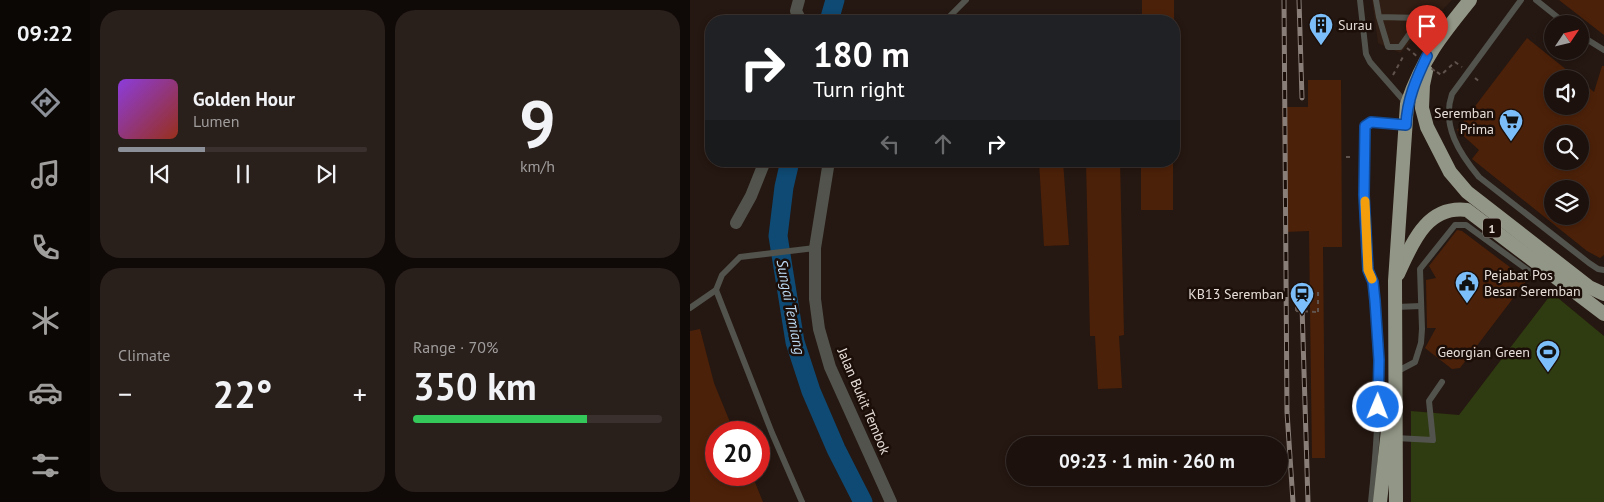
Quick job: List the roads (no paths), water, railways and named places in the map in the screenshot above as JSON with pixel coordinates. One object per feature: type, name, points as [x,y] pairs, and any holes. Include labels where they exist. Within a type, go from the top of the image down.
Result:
[{"type":"highway","name":"1","points":[[1396,502],[1395,281],[1407,104],[1415,81],[1436,42],[1470,0]]},
{"type":"highway","name":"1","points":[[1436,42],[1423,85],[1422,108],[1427,127],[1450,172],[1467,192],[1589,287],[1604,294]]},
{"type":"highway","name":"1","points":[[1395,281],[1413,243],[1434,217],[1455,209],[1467,210],[1604,314]]},
{"type":"highway","points":[[1380,502],[1386,433],[1395,378]]},
{"type":"street","points":[[798,15],[796,11],[799,0]]},
{"type":"street","points":[[736,223],[751,196],[763,167]]},
{"type":"street","name":"Jalan Bukit Tembok","points":[[828,167],[815,248],[815,299],[819,329],[830,367],[891,502]]},
{"type":"lane","points":[[951,15],[966,0]]},
{"type":"lane","points":[[1360,0],[1366,54],[1370,62],[1407,104]]},
{"type":"lane","points":[[1376,0],[1379,17],[1388,47],[1400,47],[1422,18],[1379,17]]},
{"type":"lane","points":[[1521,0],[1452,94],[1447,108],[1451,132],[1466,161],[1480,178],[1589,263],[1598,269],[1604,270]]},
{"type":"lane","points":[[1536,0],[1555,15]]},
{"type":"lane","points":[[1589,41],[1604,50]]},
{"type":"lane","points":[[1371,502],[1378,407],[1379,360],[1373,282],[1368,270],[1363,156],[1365,126],[1371,122],[1406,125]]},
{"type":"lane","points":[[1395,378],[1414,362],[1420,343],[1420,269],[1455,225],[1466,225],[1533,274],[1542,267]]},
{"type":"lane","points":[[690,308],[716,290],[722,275],[740,257],[815,248]]},
{"type":"lane","points":[[716,290],[802,502]]},
{"type":"lane","points":[[1396,307],[1421,306]]},
{"type":"lane","points":[[1396,438],[1433,440],[1429,401],[1442,382]]},
{"type":"waterway","name":"Sungai Temiang","points":[[831,15],[835,0]]},
{"type":"waterway","name":"Sungai Temiang","points":[[789,167],[784,187],[778,236],[795,342],[811,391],[836,449],[863,502]]},
{"type":"railway","points":[[1284,0],[1287,412],[1293,502]]},
{"type":"railway","points":[[1299,0],[1302,98]]},
{"type":"railway","points":[[1302,306],[1308,502]]},
{"type":"place","name":"Surau","points":[[1321,46]]},
{"type":"place","name":"Seremban Prima","points":[[1511,142]]},
{"type":"place","name":"Pejabat Pos Besar Seremban","points":[[1467,304]]},
{"type":"place","name":"KB13 Seremban","points":[[1302,315]]},
{"type":"place","name":"Georgian Green","points":[[1548,373]]}]
